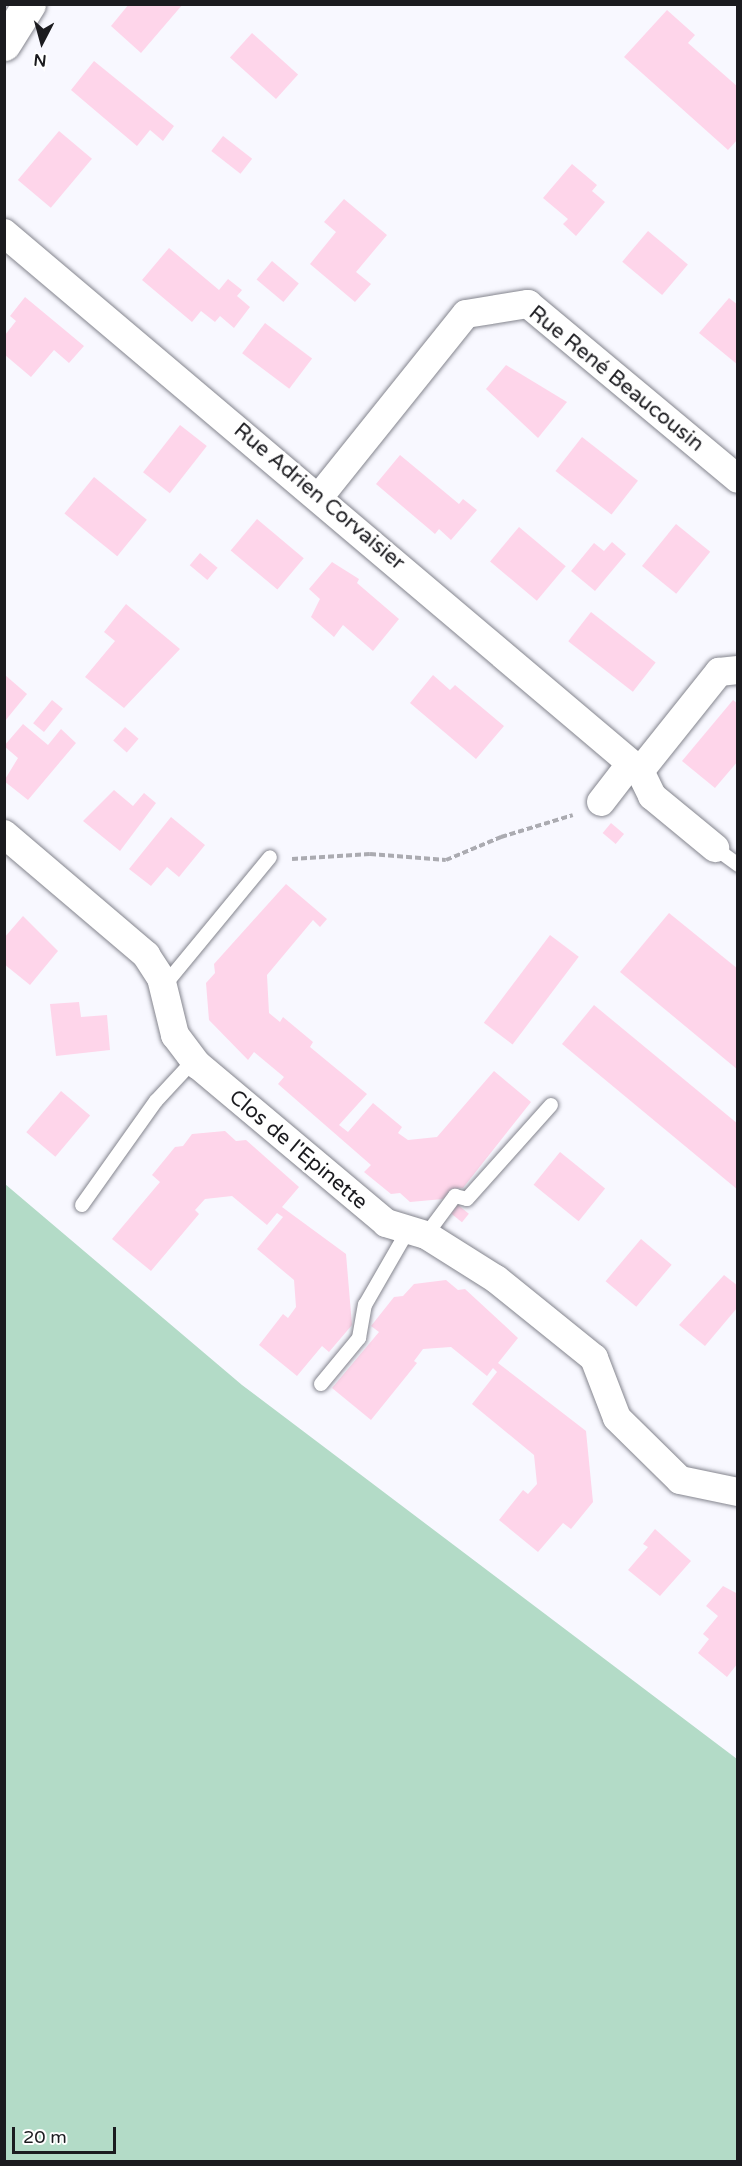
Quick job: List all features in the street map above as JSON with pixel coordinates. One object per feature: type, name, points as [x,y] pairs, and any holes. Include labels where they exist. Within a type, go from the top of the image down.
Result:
[{"type":"street","points":[[4,44],[28,4]]},
{"type":"street","name":"Rue Adrien Corvaisier","points":[[4,233],[48,274],[320,496],[635,767],[652,796],[715,848]]},
{"type":"street","name":"Rue René Beaucousin","points":[[320,496],[466,314],[528,304],[738,479]]},
{"type":"street","points":[[601,802],[719,672],[738,670]]},
{"type":"street","name":"Clos de l'Epinette","points":[[4,834],[146,955],[163,987],[175,1035],[194,1060],[377,1216],[417,1233],[496,1279],[594,1358],[617,1418],[680,1480],[738,1492]]},
{"type":"lane","points":[[715,848],[738,865]]},
{"type":"lane","points":[[163,987],[270,857]]},
{"type":"lane","points":[[82,1205],[156,1101],[194,1060]]},
{"type":"lane","points":[[321,1384],[359,1338],[365,1305],[417,1233],[455,1196],[467,1199],[551,1105]]},
{"type":"path","points":[[270,857],[300,860],[370,854],[446,860],[601,802]]},
{"type":"green space","points":[[5,1184],[242,1385],[737,1759],[737,2161],[5,2161]]},
{"type":"building","points":[[129,4],[183,4],[141,53],[111,26]]},
{"type":"building","points":[[667,10],[695,35],[688,43],[738,87],[738,139],[728,150],[624,57]]},
{"type":"building","points":[[252,33],[298,74],[276,99],[230,58]]},
{"type":"building","points":[[94,61],[174,126],[163,141],[150,130],[137,146],[71,90]]},
{"type":"building","points":[[59,131],[92,159],[51,208],[18,180]]},
{"type":"building","points":[[223,136],[252,159],[240,174],[211,151]]},
{"type":"building","points":[[572,164],[597,185],[592,191],[605,202],[576,236],[563,224],[568,219],[543,198]]},
{"type":"building","points":[[344,199],[387,235],[356,272],[371,284],[355,302],[310,264],[336,232],[324,222]]},
{"type":"building","points":[[648,231],[688,264],[662,295],[622,262]]},
{"type":"building","points":[[169,248],[219,290],[228,279],[242,290],[237,296],[250,307],[234,328],[220,316],[215,322],[201,311],[192,322],[142,280]]},
{"type":"building","points":[[272,261],[299,283],[283,302],[257,279]]},
{"type":"building","points":[[25,297],[84,346],[69,363],[54,350],[31,377],[5,355],[5,335],[16,321],[10,316]]},
{"type":"building","points":[[729,298],[738,305],[738,365],[699,333]]},
{"type":"building","points":[[265,323],[312,359],[289,389],[242,353]]},
{"type":"building","points":[[506,365],[567,402],[538,438],[486,389]]},
{"type":"building","points":[[180,425],[207,446],[170,493],[143,472]]},
{"type":"building","points":[[582,437],[638,481],[611,515],[556,471]]},
{"type":"building","points":[[400,455],[459,504],[463,499],[477,510],[451,540],[439,529],[435,534],[376,484]]},
{"type":"building","points":[[94,477],[147,520],[117,556],[64,514]]},
{"type":"building","points":[[257,519],[304,558],[277,590],[231,550]]},
{"type":"building","points":[[676,524],[710,552],[676,594],[642,566]]},
{"type":"building","points":[[519,527],[566,566],[537,601],[490,561]]},
{"type":"building","points":[[612,542],[626,554],[595,591],[571,571],[594,543],[604,551]]},
{"type":"building","points":[[200,553],[218,568],[207,580],[190,565]]},
{"type":"building","points":[[332,562],[359,579],[357,583],[399,619],[373,651],[343,625],[334,637],[311,617],[320,599],[309,589]]},
{"type":"building","points":[[126,604],[180,649],[124,708],[85,677],[115,641],[104,632]]},
{"type":"building","points":[[591,612],[656,662],[633,692],[568,641]]},
{"type":"building","points":[[5,675],[27,694],[5,721]]},
{"type":"building","points":[[433,675],[450,690],[455,685],[504,726],[476,759],[410,703]]},
{"type":"building","points":[[52,700],[63,709],[44,732],[33,723]]},
{"type":"building","points":[[733,700],[738,704],[738,761],[715,788],[682,761]]},
{"type":"building","points":[[23,724],[48,745],[61,729],[76,743],[28,800],[4,781],[18,758],[4,746]]},
{"type":"building","points":[[125,727],[139,739],[127,752],[113,741]]},
{"type":"building","points":[[114,790],[133,806],[144,793],[156,803],[120,851],[83,821]]},
{"type":"building","points":[[171,817],[205,845],[179,877],[167,867],[151,886],[129,869]]},
{"type":"building","points":[[611,823],[624,834],[616,844],[603,833]]},
{"type":"building","points":[[286,884],[327,919],[320,927],[313,920],[267,975],[269,1013],[280,1022],[283,1017],[313,1042],[310,1047],[367,1094],[339,1125],[348,1132],[373,1103],[402,1127],[398,1133],[408,1140],[437,1137],[494,1071],[531,1102],[463,1188],[451,1189],[443,1199],[410,1202],[400,1193],[391,1194],[364,1172],[371,1165],[278,1084],[284,1077],[254,1052],[248,1060],[209,1020],[206,983],[215,973],[214,964]]},
{"type":"building","points":[[669,913],[738,969],[738,1070],[620,972]]},
{"type":"building","points":[[23,916],[58,951],[30,985],[4,964],[4,938]]},
{"type":"building","points":[[550,935],[579,957],[513,1045],[484,1023]]},
{"type":"building","points":[[79,1002],[81,1017],[107,1015],[110,1050],[56,1056],[50,1004]]},
{"type":"building","points":[[594,1005],[738,1124],[738,1190],[562,1044]]},
{"type":"building","points":[[61,1091],[90,1115],[55,1157],[26,1132]]},
{"type":"building","points":[[225,1131],[236,1141],[246,1140],[299,1187],[282,1207],[346,1254],[352,1325],[329,1352],[322,1346],[297,1376],[259,1345],[283,1314],[288,1318],[296,1307],[294,1280],[257,1249],[283,1217],[277,1213],[267,1225],[232,1196],[205,1199],[195,1210],[199,1214],[151,1271],[112,1239],[160,1182],[152,1175],[175,1147],[183,1146],[192,1134]]},
{"type":"building","points":[[560,1152],[605,1189],[579,1221],[534,1185]]},
{"type":"building","points":[[458,1205],[469,1214],[462,1222],[451,1214]]},
{"type":"building","points":[[641,1239],[672,1265],[636,1307],[606,1281]]},
{"type":"building","points":[[724,1275],[738,1286],[737,1308],[705,1346],[679,1325]]},
{"type":"building","points":[[446,1280],[458,1290],[465,1289],[518,1338],[498,1363],[586,1431],[593,1502],[571,1529],[563,1523],[538,1552],[499,1520],[523,1490],[528,1494],[537,1484],[534,1455],[472,1404],[497,1372],[493,1368],[487,1376],[451,1347],[423,1349],[414,1361],[417,1363],[371,1420],[332,1388],[379,1332],[371,1326],[394,1297],[403,1296],[414,1284]]},
{"type":"building","points":[[655,1529],[691,1561],[660,1596],[628,1570],[648,1547],[643,1544]]},
{"type":"building","points":[[723,1586],[738,1594],[738,1663],[727,1677],[698,1653],[709,1639],[703,1634],[718,1616],[706,1606]]}]
